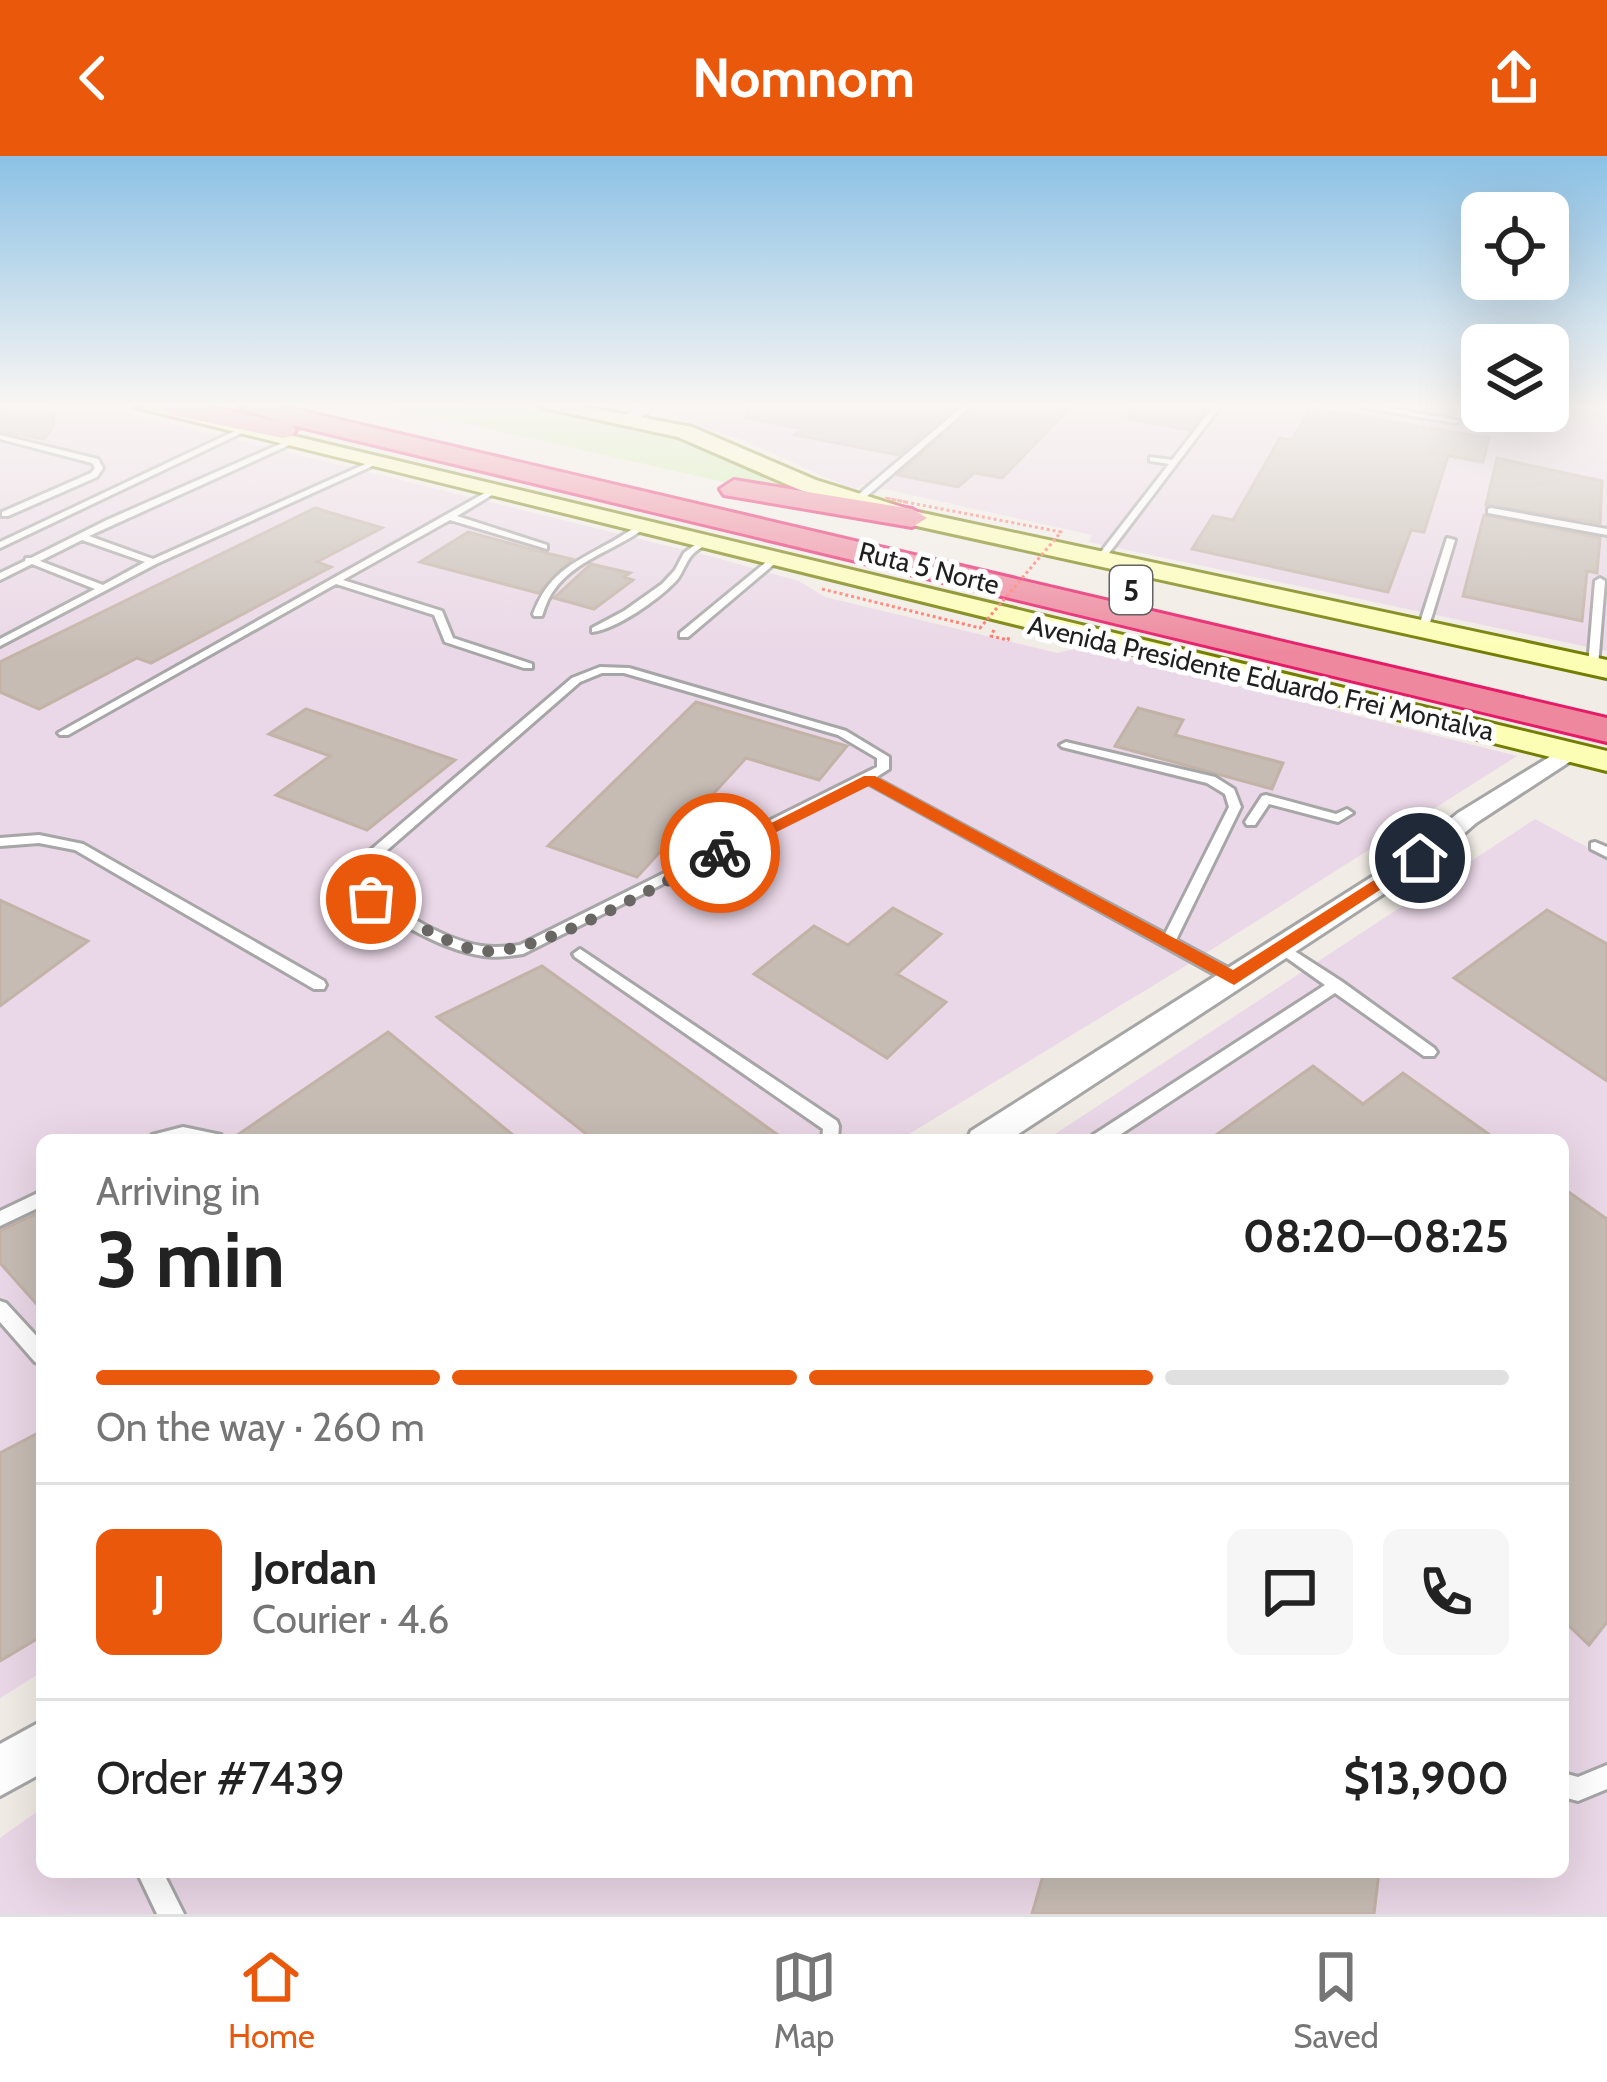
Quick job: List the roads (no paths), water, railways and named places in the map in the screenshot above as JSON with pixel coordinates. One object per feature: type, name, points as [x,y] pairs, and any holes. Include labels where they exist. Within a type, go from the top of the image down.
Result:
[{"type":"highway","name":"Ruta 5 Norte","points":[[601,489],[1607,730]]},
{"type":"highway","name":"Ruta 5 Norte","points":[[687,489],[1607,698]]},
{"type":"highway","points":[[720,489],[909,510]]},
{"type":"highway","points":[[866,551],[1310,691]]},
{"type":"main road","name":"Avenida Presidente Eduardo Frei Montalva","points":[[481,489],[1607,761]]},
{"type":"main road","points":[[822,489],[1100,559],[1600,668]]},
{"type":"street","points":[[991,1134],[1420,858],[1467,818],[1569,752]]},
{"type":"street","points":[[0,1772],[36,1749]]},
{"type":"lane","points":[[3,514],[61,489]]},
{"type":"lane","points":[[0,545],[114,489]]},
{"type":"lane","points":[[0,577],[186,489]]},
{"type":"lane","points":[[3,639],[153,562],[317,489]]},
{"type":"lane","points":[[856,501],[870,489]]},
{"type":"lane","points":[[1100,559],[1155,489]]},
{"type":"lane","points":[[64,733],[493,492]]},
{"type":"lane","points":[[1491,511],[1607,532]]},
{"type":"lane","points":[[3,514],[44,526]]},
{"type":"lane","points":[[451,517],[544,548]]},
{"type":"lane","points":[[411,523],[434,526]]},
{"type":"lane","points":[[538,614],[547,585],[598,549],[624,542],[639,527]]},
{"type":"lane","points":[[80,536],[153,562]]},
{"type":"lane","points":[[1423,629],[1450,540]]},
{"type":"lane","points":[[596,630],[614,622],[678,572],[684,556],[703,543]]},
{"type":"lane","points":[[29,560],[102,588]]},
{"type":"lane","points":[[684,634],[774,560]]},
{"type":"lane","points":[[336,581],[438,613],[449,640],[528,666]]},
{"type":"lane","points":[[1600,581],[1600,668]]},
{"type":"lane","points":[[600,670],[632,671],[842,733],[884,757],[883,769],[869,779],[547,939],[498,954],[470,949],[371,899],[358,877],[364,863],[576,680],[600,670]]},
{"type":"lane","points":[[1066,746],[1211,780],[1230,792],[1235,807],[1169,941]]},
{"type":"lane","points":[[869,779],[1234,978]]},
{"type":"lane","points":[[1251,822],[1266,800],[1338,818],[1347,813]]},
{"type":"lane","points":[[0,842],[39,839],[80,847],[319,985]]},
{"type":"lane","points":[[1282,947],[1429,1052]]},
{"type":"lane","points":[[580,954],[831,1126],[830,1134]]},
{"type":"lane","points":[[1108,1134],[1336,985]]},
{"type":"lane","points":[[0,1219],[36,1201]]},
{"type":"lane","points":[[0,1310],[36,1350]]},
{"type":"lane","points":[[1569,1787],[1578,1789],[1607,1777]]},
{"type":"lane","points":[[153,1878],[171,1914]]}]
